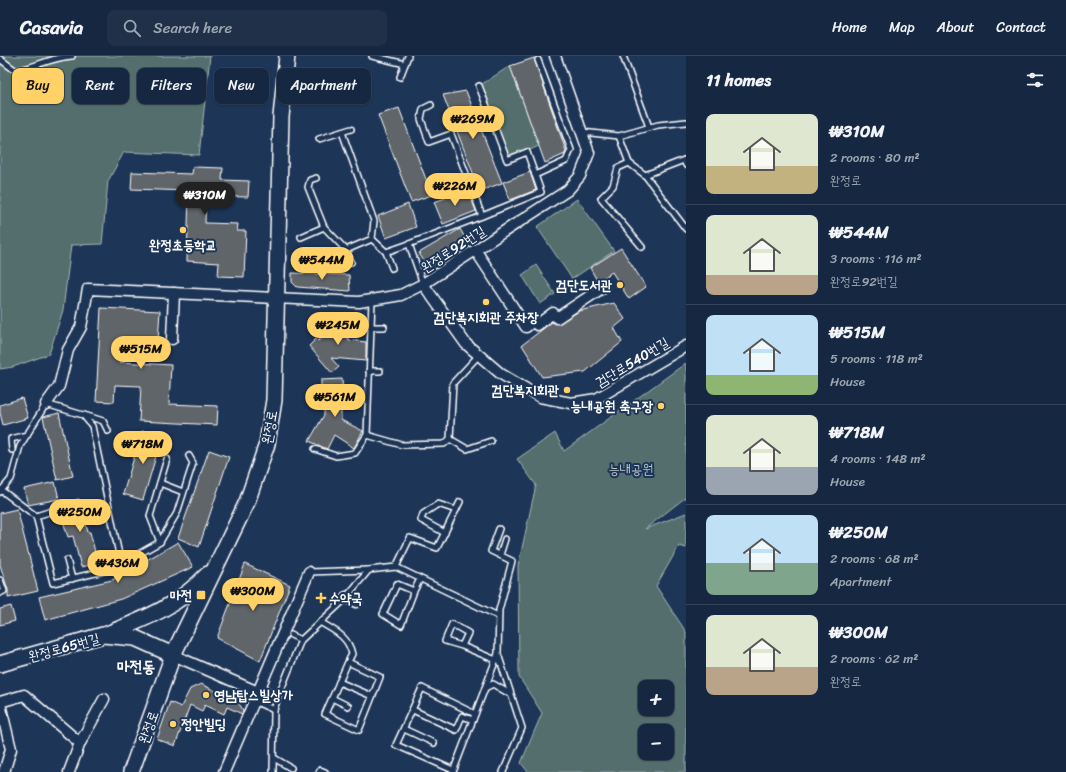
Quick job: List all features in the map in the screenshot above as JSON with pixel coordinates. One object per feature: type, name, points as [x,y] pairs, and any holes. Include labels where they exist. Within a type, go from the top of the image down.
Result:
[{"type":"main road","name":"완정로","points":[[132,772],[173,655],[247,502],[267,444],[274,400],[284,299],[281,117],[287,56]]},
{"type":"main road","points":[[103,635],[165,609],[196,587],[218,563]]},
{"type":"main road","name":"완정로65번길","points":[[0,664],[103,635],[135,638],[173,655]]},
{"type":"street","name":"완정로92번길","points":[[46,404],[59,386],[68,350],[81,327],[88,289],[359,302],[401,295],[423,284],[476,251],[568,190],[580,176],[588,154],[582,132],[555,56]]},
{"type":"street","points":[[476,251],[526,327],[534,320],[537,325],[553,313],[557,318],[602,288]]},
{"type":"street","name":"검단로540번길","points":[[423,284],[466,344],[501,374],[540,397],[570,403],[596,400],[686,346]]},
{"type":"street","points":[[172,339],[174,293]]},
{"type":"street","points":[[224,772],[309,572]]},
{"type":"street","points":[[346,597],[357,602]]},
{"type":"street","points":[[173,655],[258,693]]},
{"type":"street","points":[[4,772],[11,749],[0,703],[24,695],[80,743]]},
{"type":"street","points":[[69,772],[80,743],[104,699]]},
{"type":"lane","points":[[0,59],[16,71],[33,67],[58,56],[72,56]]},
{"type":"lane","points":[[372,56],[405,64]]},
{"type":"lane","points":[[400,77],[408,56]]},
{"type":"lane","points":[[623,56],[649,128]]},
{"type":"lane","points":[[535,175],[566,162],[570,150],[538,60]]},
{"type":"lane","points":[[386,252],[542,192],[527,152],[507,160],[479,86]]},
{"type":"lane","points":[[431,105],[423,109],[421,119],[429,142],[451,134],[482,216]]},
{"type":"lane","points":[[582,132],[619,136],[658,125],[686,122]]},
{"type":"lane","points":[[319,140],[351,129]]},
{"type":"lane","points":[[342,132],[374,221],[372,239]]},
{"type":"lane","points":[[619,136],[629,163],[645,175],[686,229]]},
{"type":"lane","points":[[645,175],[684,160],[686,164]]},
{"type":"lane","points":[[629,163],[618,168],[613,186],[601,198],[642,248]]},
{"type":"lane","points":[[316,178],[310,180],[308,187],[324,227],[346,250],[351,262]]},
{"type":"lane","points":[[301,237],[324,227]]},
{"type":"lane","points":[[346,250],[372,239]]},
{"type":"lane","points":[[372,239],[386,252],[392,268]]},
{"type":"lane","points":[[409,244],[423,284]]},
{"type":"lane","points":[[315,449],[336,456],[355,453],[367,435],[372,300]]},
{"type":"lane","points":[[371,327],[384,327]]},
{"type":"lane","points":[[367,435],[402,445],[444,444],[450,439],[453,383],[479,354]]},
{"type":"lane","points":[[369,371],[380,371]]},
{"type":"lane","points":[[108,431],[103,421],[84,414],[46,404],[20,446],[10,479],[1,491],[36,516],[53,583],[112,569],[160,542],[177,513],[193,463],[189,456]]},
{"type":"lane","points":[[84,414],[92,426],[121,564]]},
{"type":"lane","points":[[12,450],[11,439],[27,435]]},
{"type":"lane","points":[[450,439],[467,448],[491,441]]},
{"type":"lane","points":[[160,542],[150,516],[167,459]]},
{"type":"lane","points":[[160,483],[183,492]]},
{"type":"lane","points":[[396,567],[410,538],[437,548],[460,502]]},
{"type":"lane","points":[[445,533],[421,520],[423,514],[438,504],[456,510]]},
{"type":"lane","points":[[36,516],[55,510]]},
{"type":"lane","points":[[499,529],[491,551],[512,561],[498,616],[498,654],[522,728],[503,772]]},
{"type":"lane","points":[[500,555],[505,539]]},
{"type":"lane","points":[[67,560],[72,578]]},
{"type":"lane","points":[[309,572],[369,570],[396,567],[498,616]]},
{"type":"lane","points":[[273,772],[274,710],[301,640],[346,597],[369,570]]},
{"type":"lane","points":[[414,591],[397,584],[383,614],[401,625],[420,579]]},
{"type":"lane","points":[[0,580],[4,592],[0,593]]},
{"type":"lane","points":[[320,622],[345,638],[351,646],[352,654],[348,662],[325,714],[359,730],[380,677],[348,662]]},
{"type":"lane","points":[[462,646],[468,633],[452,624],[445,641],[462,646],[496,660]]},
{"type":"lane","points":[[291,636],[301,640]]},
{"type":"lane","points":[[474,717],[422,688],[396,745],[453,771],[474,717],[485,688],[496,660],[498,654]]},
{"type":"lane","points":[[339,682],[372,696]]},
{"type":"lane","points":[[485,688],[493,684],[511,695]]},
{"type":"lane","points":[[258,693],[278,697]]},
{"type":"lane","points":[[258,693],[274,710]]},
{"type":"lane","points":[[332,698],[348,706]]},
{"type":"lane","points":[[413,710],[456,730],[462,716],[474,717]]},
{"type":"lane","points":[[404,729],[434,743]]},
{"type":"lane","points":[[274,758],[291,768]]},
{"type":"lane","points":[[319,772],[320,770],[325,772]]},
{"type":"green space","points":[[0,56],[210,56],[206,92],[206,68],[137,68],[137,104],[205,104],[199,155],[124,152],[108,181],[102,244],[71,245],[63,310],[49,354],[13,367],[0,369]]},
{"type":"green space","points":[[510,66],[539,146],[507,160],[479,86]]},
{"type":"green space","points":[[577,199],[614,251],[572,279],[537,227]]},
{"type":"green space","points":[[536,265],[555,294],[540,304],[522,275]]},
{"type":"green space","name":"능내공원","points":[[686,363],[686,497],[645,529],[686,513],[686,548],[679,546],[656,586],[686,632],[686,772],[528,772],[521,763],[542,713],[519,677],[518,566],[536,485],[517,459],[555,433],[564,451]]},
{"type":"building","points":[[534,58],[566,151],[565,154],[545,163],[510,66]]},
{"type":"building","points":[[466,91],[502,183],[480,191],[443,95]]},
{"type":"building","points":[[399,108],[432,195],[411,202],[378,115]]},
{"type":"building","name":"완정초등학교","points":[[193,167],[223,168],[222,180],[249,181],[248,197],[206,196],[205,223],[238,224],[237,231],[246,231],[244,277],[218,276],[219,263],[187,261],[189,191],[131,189],[132,172],[192,174]]},
{"type":"building","points":[[530,172],[536,190],[510,200],[503,182]]},
{"type":"building","points":[[468,190],[476,211],[443,224],[434,202]]},
{"type":"building","points":[[408,204],[416,227],[386,238],[378,216]]},
{"type":"building","points":[[460,229],[468,243],[428,268],[419,253]]},
{"type":"building","name":"검단도서관","points":[[621,248],[646,287],[629,299],[612,272],[598,282],[590,268]]},
{"type":"building","points":[[292,273],[349,275],[350,291],[297,287],[292,282]]},
{"type":"building","name":"검단복지회관","points":[[614,303],[625,319],[614,328],[622,342],[585,372],[542,377],[522,345],[552,322],[558,324],[579,311]]},
{"type":"building","points":[[101,308],[160,311],[158,341],[121,339],[119,362],[171,365],[169,404],[218,406],[217,425],[139,421],[141,386],[115,385],[114,402],[96,401]]},
{"type":"building","points":[[327,318],[340,320],[344,332],[349,340],[366,342],[366,361],[331,358],[339,367],[332,373],[309,346],[316,339],[318,341],[328,333]]},
{"type":"building","points":[[342,379],[343,395],[348,395],[348,405],[341,405],[341,420],[363,431],[354,448],[334,435],[327,449],[309,441],[324,415],[324,388],[321,388],[321,380]]},
{"type":"building","points":[[22,398],[28,418],[3,425],[0,405]]},
{"type":"building","points":[[59,413],[73,476],[57,480],[43,417]]},
{"type":"building","points":[[142,431],[162,436],[143,500],[123,494]]},
{"type":"building","points":[[209,450],[229,457],[199,547],[178,538]]},
{"type":"building","points":[[55,482],[59,499],[28,505],[24,489]]},
{"type":"building","points":[[79,499],[88,532],[90,532],[95,552],[93,552],[96,564],[81,567],[73,536],[68,537],[63,521],[68,519],[64,503]]},
{"type":"building","points":[[17,509],[38,591],[8,598],[8,590],[0,565],[0,513]]},
{"type":"building","points":[[178,542],[193,567],[121,599],[45,620],[39,597],[112,580]]},
{"type":"building","points":[[245,564],[290,585],[260,661],[217,638]]},
{"type":"building","points":[[11,606],[15,621],[0,625],[0,609]]},
{"type":"building","points":[[201,684],[238,702],[243,710],[242,714],[227,707],[224,714],[205,705],[202,711],[190,705],[175,746],[157,739],[170,702],[181,707],[190,689]]},
{"type":"place","name":"완정초등학교","points":[[183,230]]},
{"type":"place","name":"검단도서관","points":[[620,285]]},
{"type":"place","name":"검단복지회관 주차장","points":[[486,302]]},
{"type":"place","name":"검단복지회관","points":[[567,390]]},
{"type":"place","name":"능내공원 축구장","points":[[661,406]]},
{"type":"place","name":"마전","points":[[201,595]]},
{"type":"place","name":"수약국","points":[[321,598]]},
{"type":"place","name":"영남탑스빌상가","points":[[206,695]]},
{"type":"place","name":"정안빌딩","points":[[173,724]]},
{"type":"district","name":"마전동","points":[[136,666]]}]
